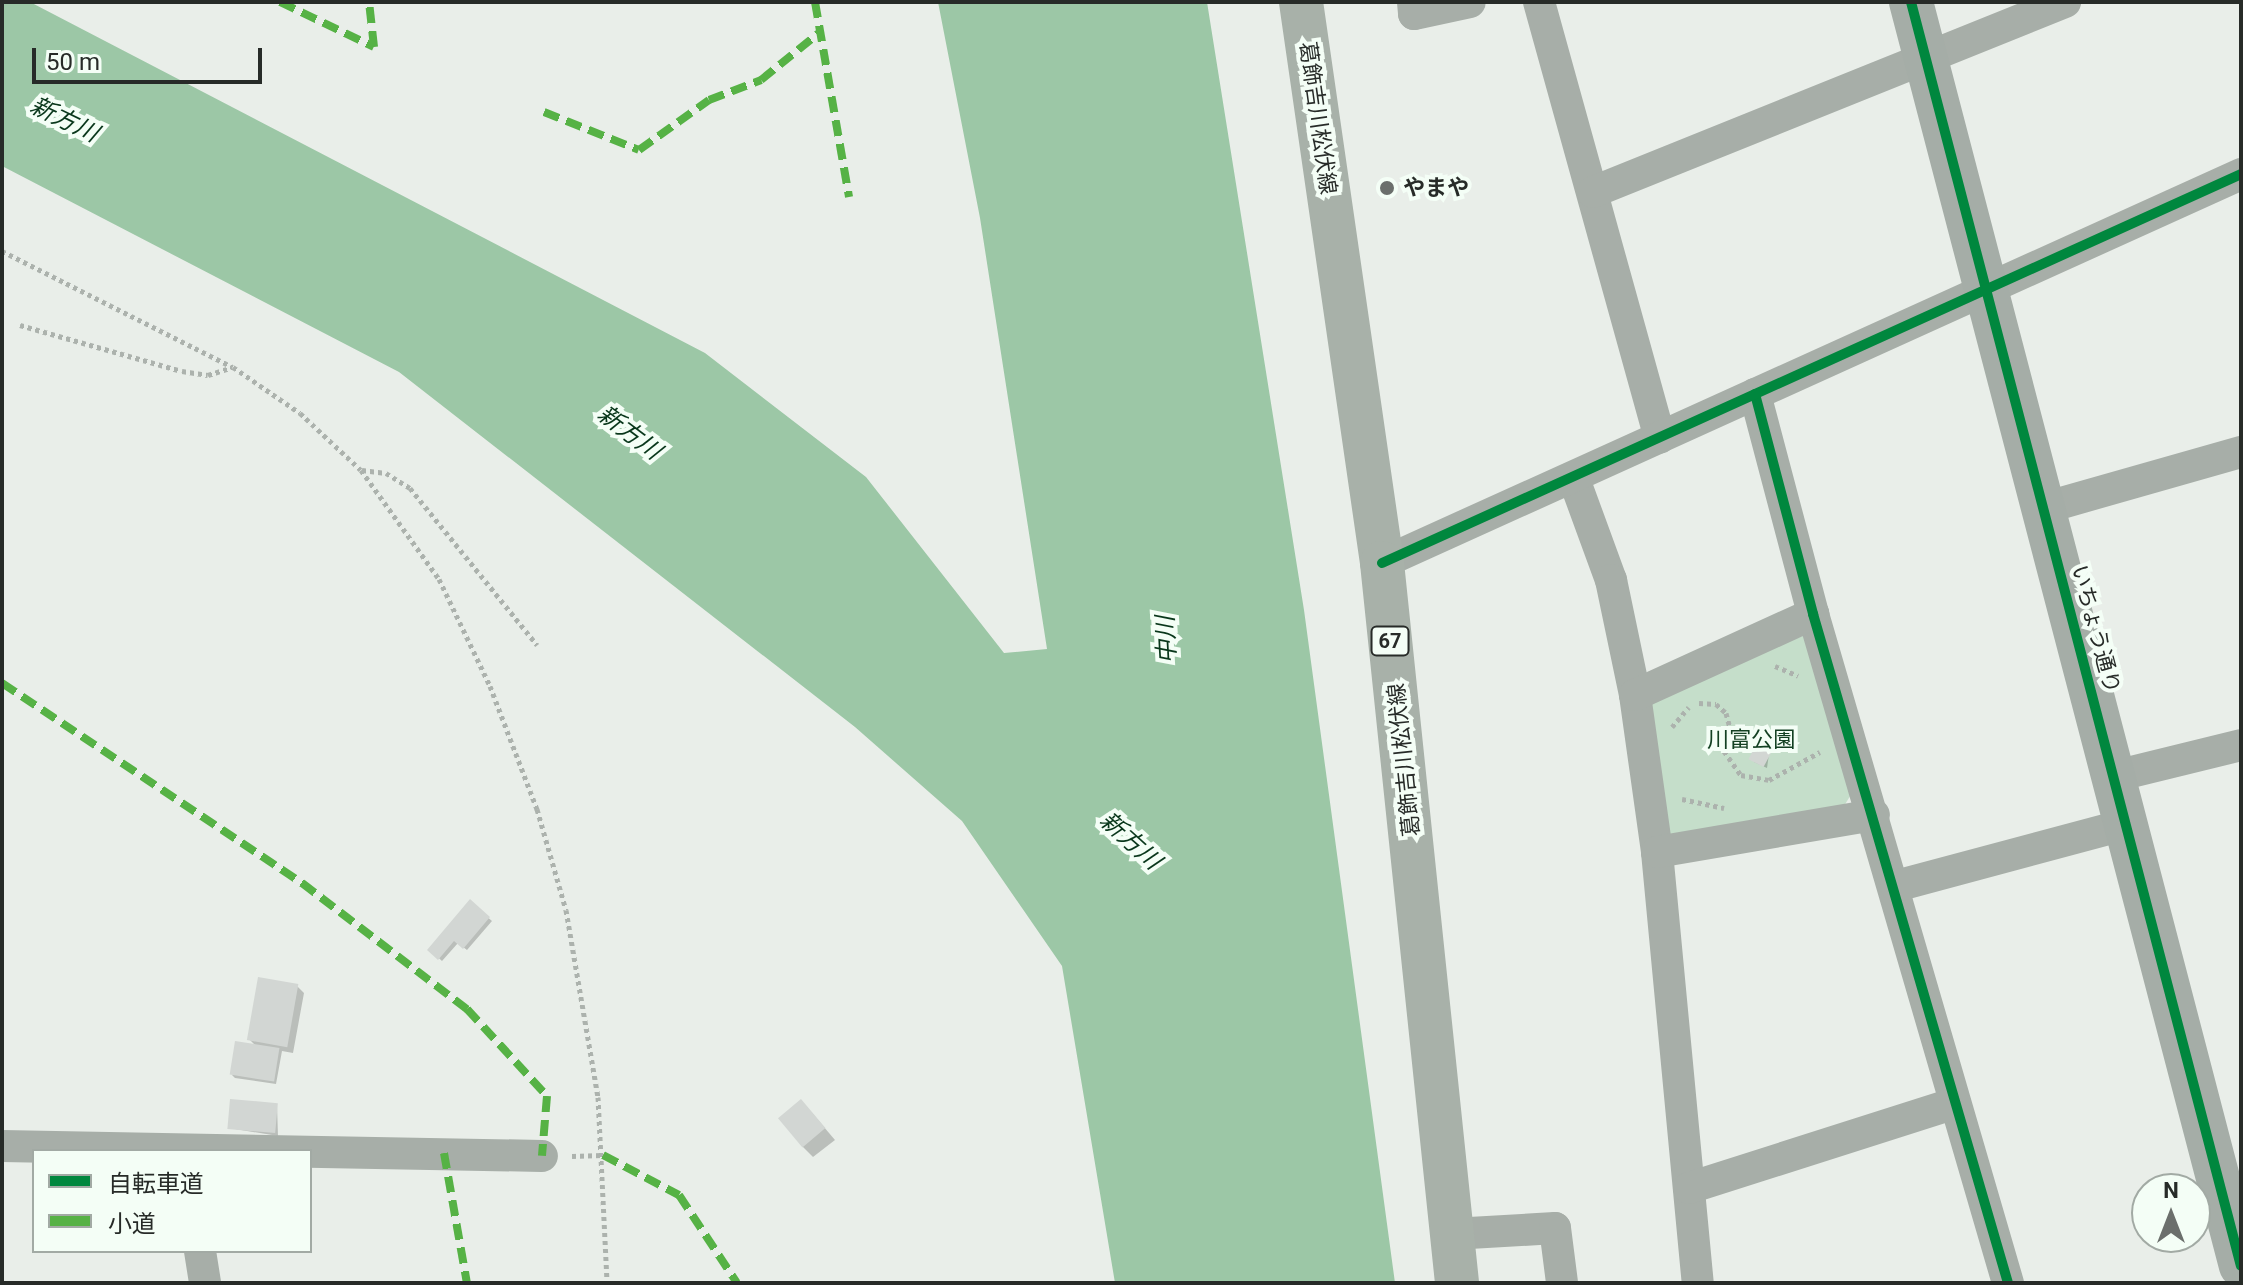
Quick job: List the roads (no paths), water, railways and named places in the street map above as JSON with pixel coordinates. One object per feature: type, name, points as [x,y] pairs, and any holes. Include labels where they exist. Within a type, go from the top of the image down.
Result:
[{"type":"main road","name":"葛飾吉川松伏線","points":[[1301,2],[1382,563],[1457,1283]]},
{"type":"street","points":[[1413,2],[1414,14],[1470,2]]},
{"type":"street","points":[[1539,2],[1660,438]]},
{"type":"street","name":"いちょう通り","points":[[1911,2],[2241,1266]]},
{"type":"street","points":[[1593,192],[1926,62],[1942,51],[2065,2]]},
{"type":"street","points":[[1382,563],[1574,479],[1985,288],[2241,174]]},
{"type":"street","points":[[1755,394],[1813,614],[1896,886],[2008,1283]]},
{"type":"street","points":[[2044,508],[2241,452]]},
{"type":"street","points":[[1574,479],[1614,590],[1635,695],[1657,852],[1698,1283]]},
{"type":"street","points":[[1635,695],[1813,614]]},
{"type":"street","points":[[2115,776],[2241,745]]},
{"type":"street","points":[[1657,852],[1874,815]]},
{"type":"street","points":[[1896,886],[2127,824]]},
{"type":"street","points":[[1689,1188],[1955,1103]]},
{"type":"street","points":[[2,1146],[182,1149]]},
{"type":"street","points":[[312,1151],[553,1156]]},
{"type":"street","points":[[1452,1234],[1555,1228],[1562,1283]]},
{"type":"street","points":[[200,1253],[205,1283]]},
{"type":"water","points":[[2,2],[30,2],[705,353],[866,477],[1004,653],[1047,649],[980,218],[938,2],[1207,2],[1304,610],[1395,1283],[1115,1283],[1062,966],[962,821],[855,727],[399,372],[2,166]]},
{"type":"place","name":"やまや","points":[[1387,188]]},
{"type":"water label","name":"新方川","points":[[64,120]]},
{"type":"water label","name":"新方川","points":[[629,433]]},
{"type":"water label","name":"中川","points":[[1167,640]]},
{"type":"water label","name":"新方川","points":[[1130,841]]},
{"type":"park label","name":"川富公園","points":[[1751,740]]}]
